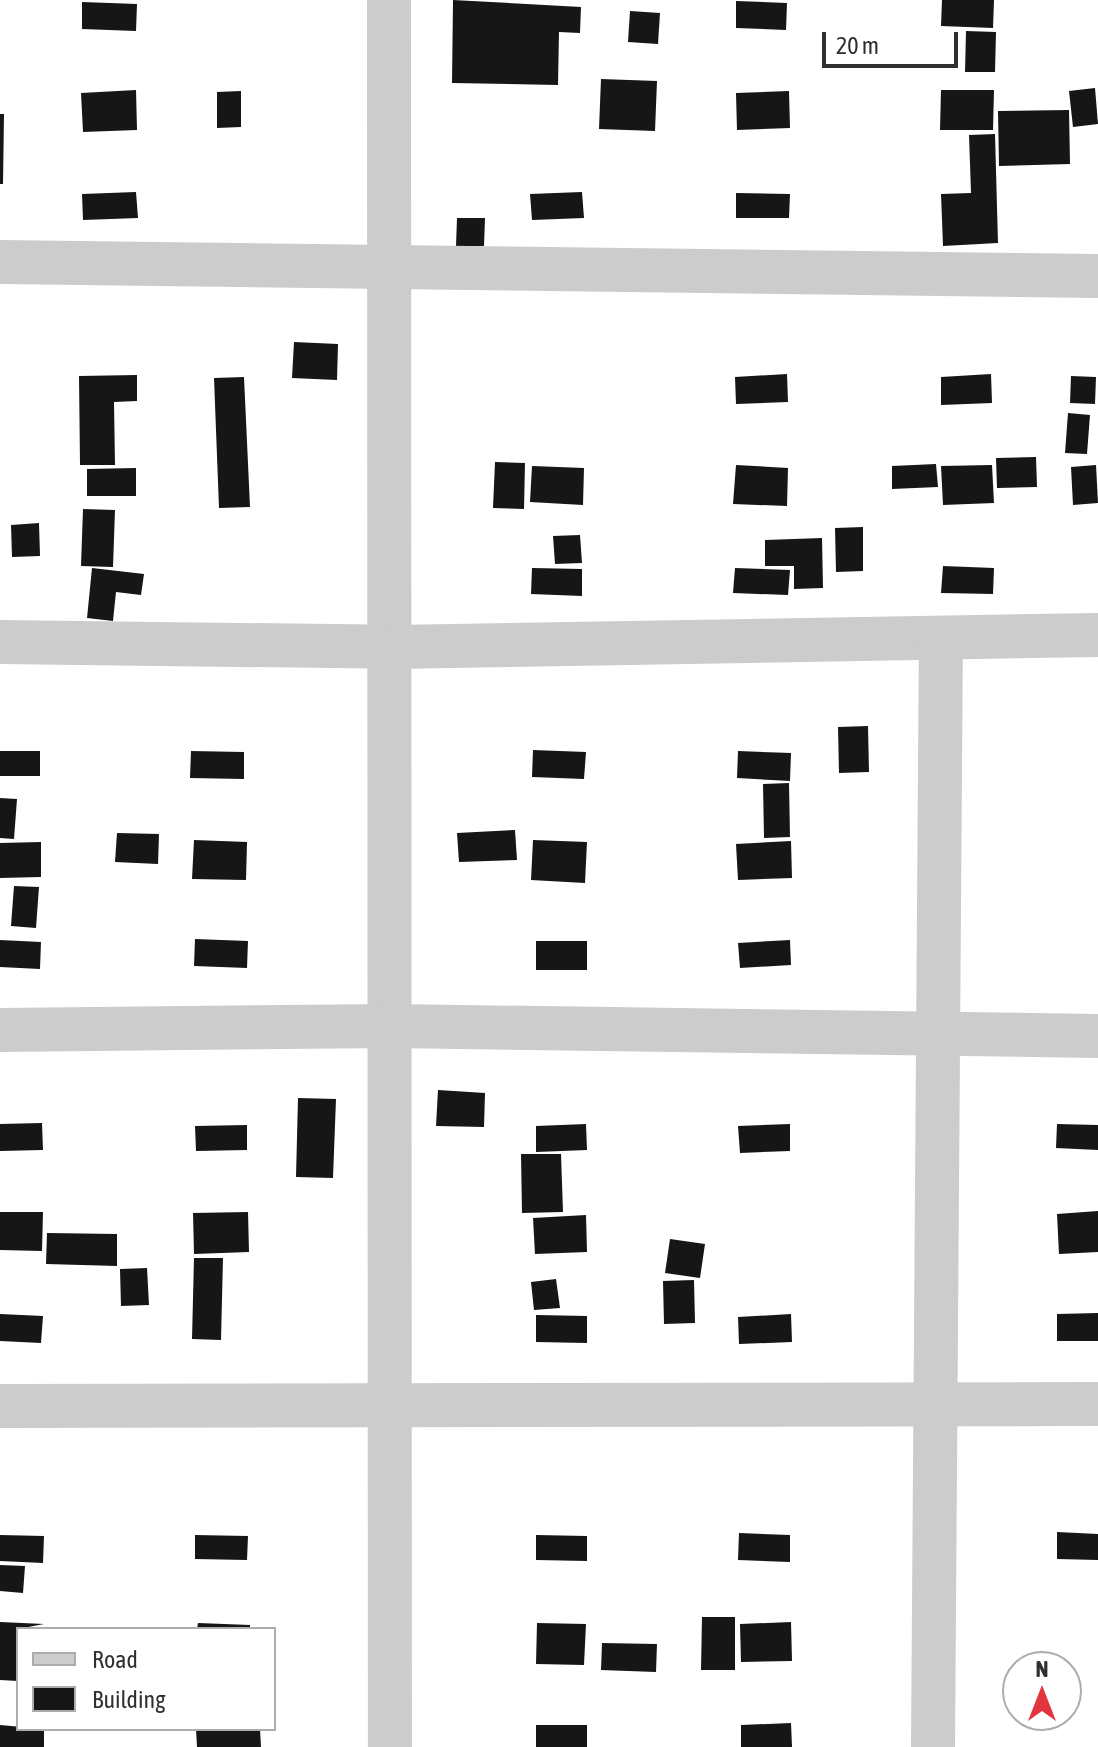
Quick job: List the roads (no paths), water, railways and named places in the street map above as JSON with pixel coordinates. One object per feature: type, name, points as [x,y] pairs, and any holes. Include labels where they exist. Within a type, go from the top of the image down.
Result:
[{"type":"street","points":[[389,0],[387,269],[393,647],[390,1747]]},
{"type":"street","points":[[0,262],[1098,276]]},
{"type":"street","points":[[0,642],[393,647],[941,642],[1098,635]]},
{"type":"street","points":[[933,1747],[941,642]]},
{"type":"street","points":[[0,1030],[393,1026],[1098,1036]]},
{"type":"street","points":[[0,1406],[1098,1404]]}]
